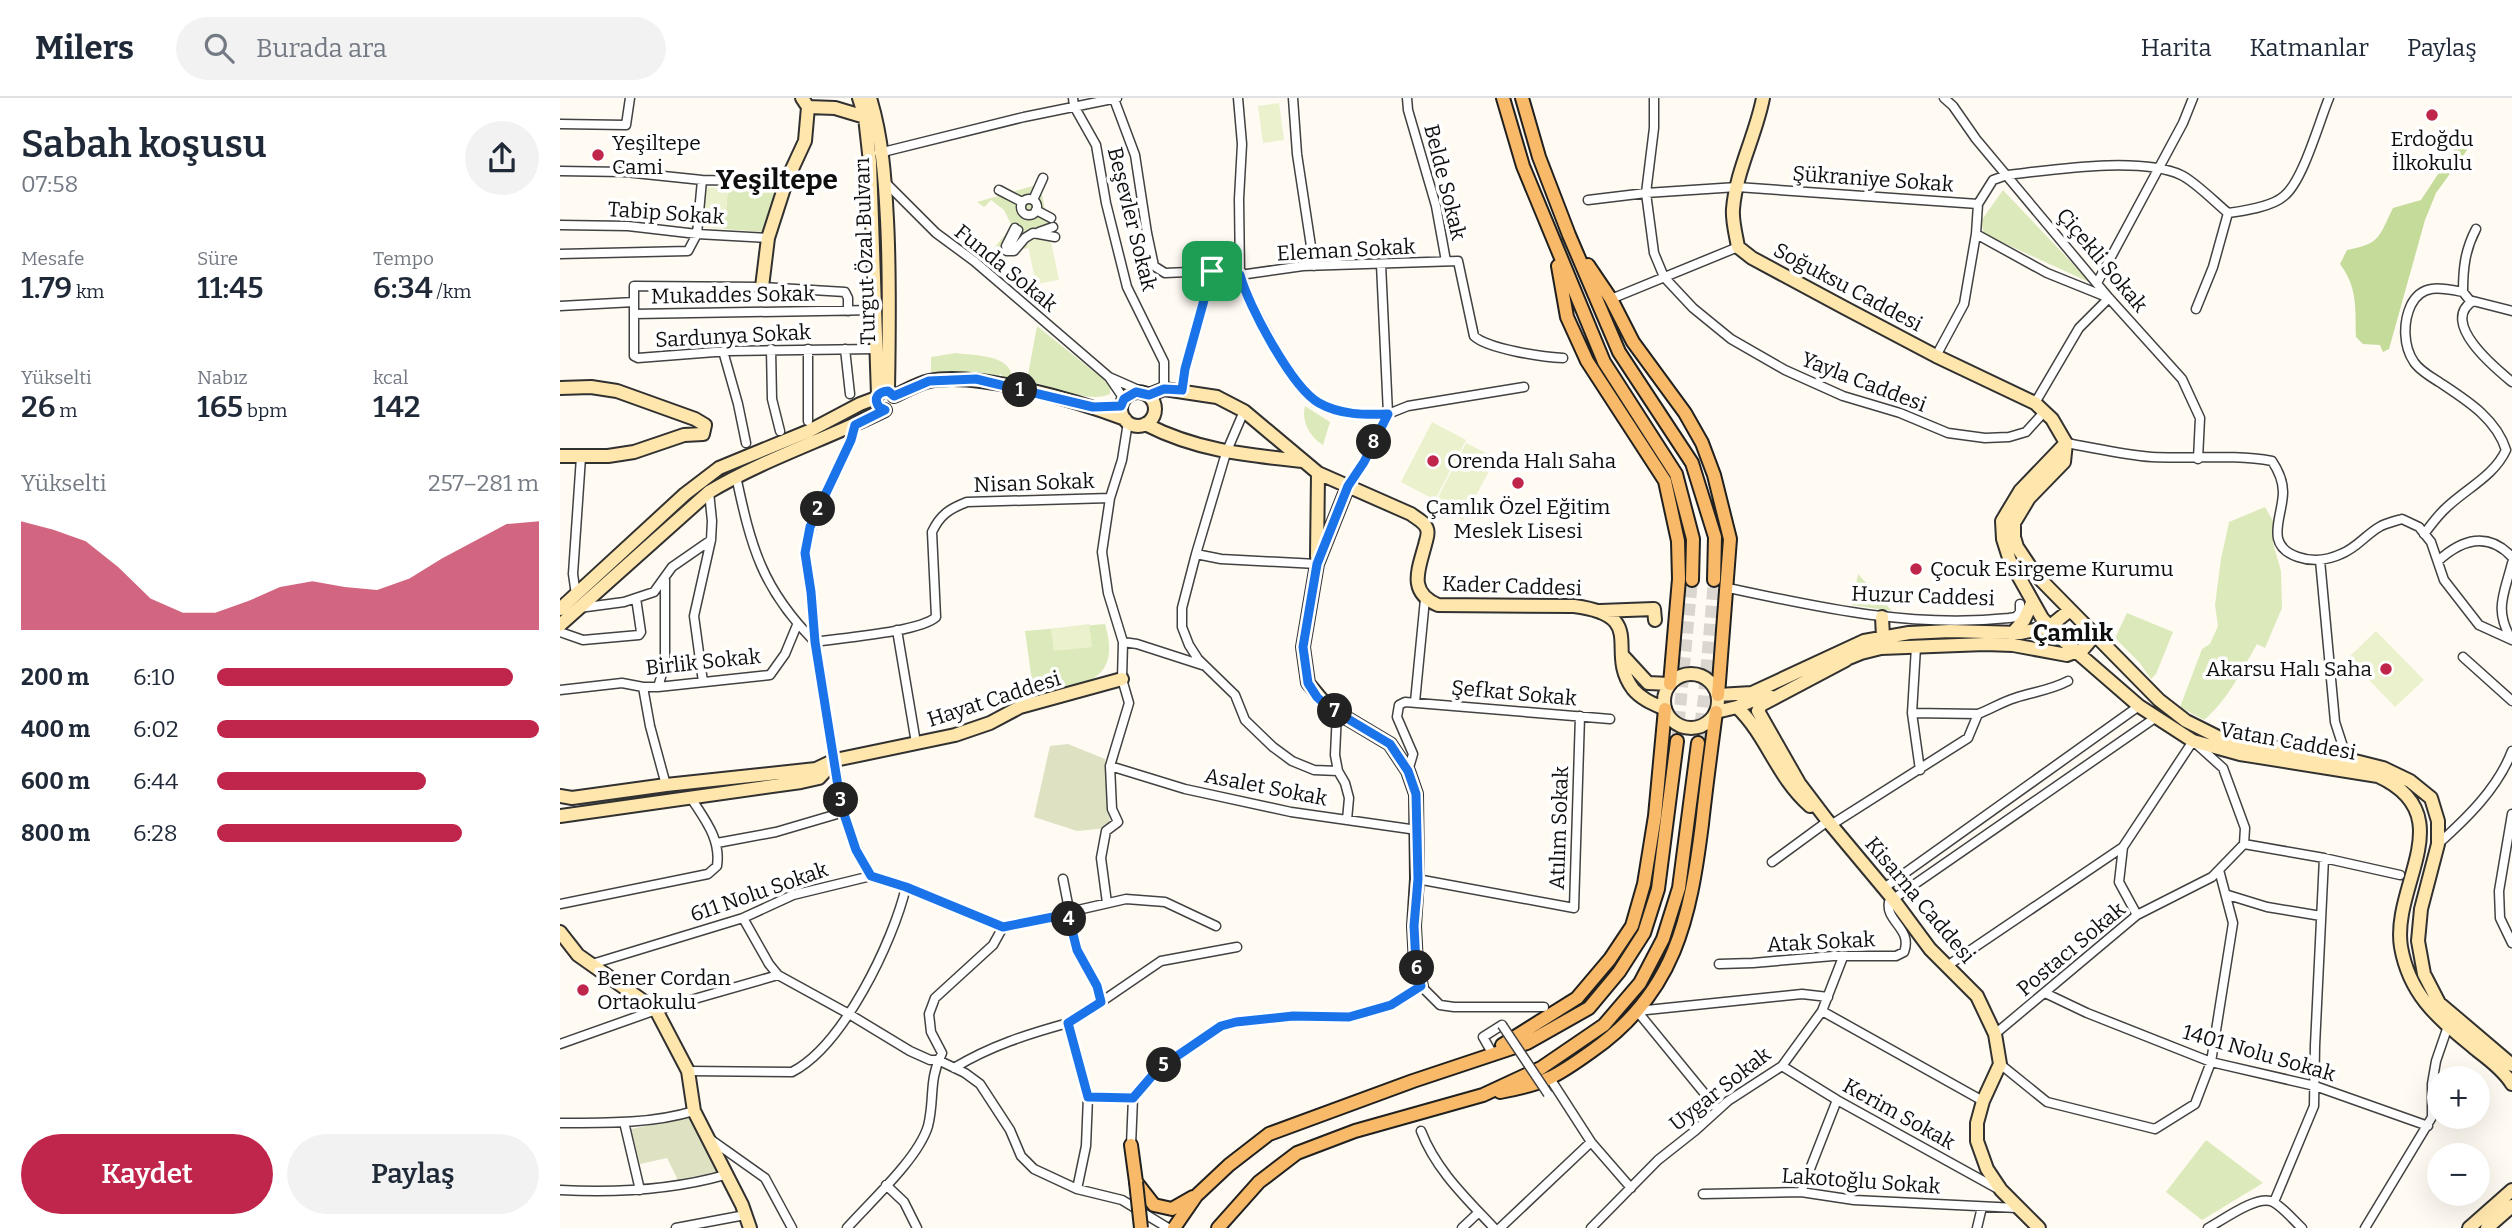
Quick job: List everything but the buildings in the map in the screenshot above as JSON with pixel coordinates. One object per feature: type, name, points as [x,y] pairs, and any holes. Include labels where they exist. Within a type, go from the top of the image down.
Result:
[{"type":"main road","points":[[1503,98],[1523,166],[1604,362],[1676,474],[1693,539],[1692,580]]},
{"type":"main road","points":[[1522,98],[1531,132],[1569,235],[1619,352],[1692,463],[1715,537],[1714,580]]},
{"type":"main road","points":[[1529,98],[1531,132]]},
{"type":"main road","points":[[1569,235],[1611,299],[1633,342],[1685,413],[1703,443],[1714,475],[1730,539],[1717,695]]},
{"type":"main road","points":[[1554,245],[1567,317],[1587,361],[1665,481],[1679,554],[1670,684]]},
{"type":"main road","points":[[1471,1062],[1523,1034],[1577,998],[1610,959],[1632,926],[1644,884],[1653,829],[1665,709]]},
{"type":"main road","points":[[1217,1228],[1226,1222],[1259,1182],[1297,1153],[1355,1131],[1483,1095],[1554,1084],[1613,1036],[1654,990],[1676,947],[1694,887],[1716,712]]},
{"type":"main road","points":[[1174,1228],[1196,1196],[1229,1165],[1269,1134],[1527,1043],[1589,1008],[1619,972],[1644,933],[1658,889],[1677,741]]},
{"type":"main road","points":[[1483,1095],[1541,1068],[1604,1025],[1640,983],[1663,939],[1679,888],[1698,743]]},
{"type":"main road","points":[[1131,1145],[1141,1228]]},
{"type":"main road","points":[[1136,1182],[1154,1205],[1172,1209],[1196,1196]]},
{"type":"street","points":[[560,124],[626,125],[630,98]]},
{"type":"street","name":"Turgut Özal Bulvarı","points":[[859,98],[870,116]]},
{"type":"street","name":"Turgut Özal Bulvarı","points":[[870,98],[875,154],[876,349],[884,395]]},
{"type":"street","points":[[762,287],[768,238],[786,182],[805,141],[805,102],[837,103],[870,116],[878,98]]},
{"type":"street","points":[[875,154],[1074,102],[1115,98]]},
{"type":"street","name":"Eleman Sokak","points":[[1115,98],[1135,155],[1154,266],[1165,273],[1212,271],[1240,275],[1314,266],[1446,261]]},
{"type":"street","points":[[1238,98],[1242,144],[1239,200],[1240,275],[1244,289],[1279,355],[1303,389],[1318,403],[1346,413],[1388,414],[1408,406],[1524,387]]},
{"type":"street","points":[[1293,98],[1297,155],[1314,266]]},
{"type":"street","name":"Belde Sokak","points":[[1407,98],[1436,206],[1446,261],[1458,261],[1474,336],[1481,343],[1563,358]]},
{"type":"street","name":"Yayla Caddesi","points":[[1654,98],[1654,128],[1646,193],[1654,253],[1664,277],[1693,308],[1731,339],[1786,370],[1843,396],[1900,413],[1948,433],[1984,438],[2009,437],[2026,432],[2079,328],[2109,298]]},
{"type":"street","points":[[1611,299],[1738,247],[1732,211],[1763,98]]},
{"type":"street","name":"Çiçekli Sokak","points":[[1944,98],[2109,298],[2182,379],[2200,418],[2198,459]]},
{"type":"street","points":[[2097,283],[2160,168],[2193,98]]},
{"type":"street","points":[[1978,204],[1993,180],[2007,175],[2113,166],[2160,168],[2183,175],[2228,213],[2247,211],[2283,198],[2296,182],[2329,98]]},
{"type":"street","name":"Beşevler Sokak","points":[[1074,102],[1096,145],[1106,203],[1127,287],[1164,362],[1164,389]]},
{"type":"street","name":"Turgut Özal Bulvarı","points":[[875,154],[885,182],[890,281],[884,395]]},
{"type":"street","points":[[560,171],[625,172],[702,180],[786,182]]},
{"type":"street","points":[[1033,200],[1043,178]]},
{"type":"street","points":[[560,254],[688,251],[698,234],[702,180]]},
{"type":"street","name":"Funda Sokak","points":[[885,182],[936,233],[974,261],[1109,376],[1146,394]]},
{"type":"street","name":"Şükraniye Sokak","points":[[1588,200],[1737,187],[1978,204],[1976,234],[1964,304],[1936,356]]},
{"type":"street","points":[[999,190],[1022,202]]},
{"type":"street","points":[[1020,224],[1036,210],[1033,200],[1026,199],[1022,202]]},
{"type":"street","points":[[1022,202],[1020,224],[1007,251],[1014,251],[1028,235],[1039,232],[1052,223],[1036,210]]},
{"type":"street","points":[[2196,309],[2213,267],[2228,213]]},
{"type":"street","name":"Tabip Sokak","points":[[560,225],[628,226],[768,238]]},
{"type":"street","points":[[2471,302],[2463,292],[2463,268],[2467,247],[2476,229]]},
{"type":"street","points":[[1039,232],[1055,237]]},
{"type":"street","points":[[1976,234],[2047,273],[2109,298]]},
{"type":"street","name":"Soğuksu Caddesi","points":[[1738,247],[1752,258],[1936,356],[2040,407]]},
{"type":"street","points":[[1317,564],[1348,486],[1364,462],[1388,414],[1381,264]]},
{"type":"street","points":[[1182,390],[1185,369],[1212,271]]},
{"type":"street","points":[[634,302],[634,286],[762,287],[845,292],[849,311]]},
{"type":"street","points":[[2424,534],[2445,509],[2490,474],[2502,460],[2506,450],[2502,435],[2493,424],[2414,363],[2405,339],[2408,312],[2415,297],[2425,289],[2463,292]]},
{"type":"street","name":"Mukaddes Sokak","points":[[560,306],[634,302],[634,314],[876,310]]},
{"type":"street","points":[[2471,302],[2483,302],[2512,311]]},
{"type":"street","points":[[2471,302],[2463,312],[2462,320],[2467,336],[2512,382]]},
{"type":"street","name":"Sardunya Sokak","points":[[634,314],[634,356],[638,358],[771,349],[876,349]]},
{"type":"street","points":[[771,349],[772,399],[780,431]]},
{"type":"street","points":[[808,349],[808,421]]},
{"type":"street","points":[[845,349],[850,394]]},
{"type":"street","points":[[723,351],[738,404],[746,450]]},
{"type":"street","name":"Funda Sokak","points":[[1109,376],[1123,402]]},
{"type":"street","name":"Kader Caddesi","points":[[884,395],[929,381],[976,379],[1093,407],[1140,426],[1145,424],[1164,434],[1226,453],[1303,461]]},
{"type":"street","points":[[560,388],[591,387],[617,391],[705,425],[703,434],[684,435],[634,452],[581,457],[560,456]]},
{"type":"street","name":"Kader Caddesi","points":[[1093,407],[1123,402],[1136,392],[1146,394],[1164,389],[1217,397],[1244,411],[1318,473],[1411,514],[1427,527],[1418,573],[1418,588],[1425,599],[1438,605],[1574,606],[1600,611],[1617,622],[1624,671],[1634,691],[1665,709]]},
{"type":"street","points":[[1145,424],[1153,418],[1156,408],[1146,394]]},
{"type":"street","points":[[884,395],[894,406],[736,476],[709,492],[568,604],[703,480],[746,450],[809,431],[860,404],[884,395]]},
{"type":"street","points":[[1107,903],[1101,858],[1106,831],[1118,822],[1112,808],[1110,766],[1129,704],[1122,679],[1123,642],[1108,593],[1102,552],[1110,498],[1122,460],[1126,421],[1123,402]]},
{"type":"street","points":[[2040,407],[2057,426],[2066,443],[2147,456],[2198,459],[2248,457],[2272,461],[2278,471],[2283,491],[2277,521],[2278,541],[2287,553],[2302,559],[2320,560],[2340,555],[2381,526],[2402,519],[2419,527],[2431,542],[2444,580],[2479,625],[2511,639]]},
{"type":"street","points":[[1244,411],[1226,453],[1196,554],[1182,608],[1182,627],[1189,645],[1235,695],[1245,720],[1273,747],[1292,761],[1314,771],[1338,771]]},
{"type":"street","points":[[855,425],[851,440],[810,527],[805,553],[815,642],[844,812],[856,850],[871,876],[906,887],[1003,927],[1126,899],[1165,902],[1216,926]]},
{"type":"street","name":"Vatan Caddesi","points":[[2066,443],[2020,491],[2002,520],[2003,539],[2026,603],[2075,652],[2119,686],[2139,706],[2193,741],[2240,754],[2378,776],[2395,784],[2416,810],[2420,828],[2420,850],[2404,907],[2400,944],[2409,975],[2430,1011],[2488,1059],[2512,1084]]},
{"type":"street","name":"Vatan Caddesi","points":[[2066,443],[2064,462],[2029,498],[2014,523],[2017,547],[2035,574],[2175,713],[2209,733],[2222,738],[2347,759],[2384,768],[2410,780],[2431,798],[2438,821],[2438,844],[2421,909],[2418,941],[2424,974],[2439,1003],[2512,1065]]},
{"type":"street","points":[[560,625],[568,604],[573,574],[581,457]]},
{"type":"street","points":[[1318,473],[1317,564],[1303,647],[1308,683],[1317,697],[1390,744],[1408,771],[1416,794],[1418,879],[1414,926],[1416,964],[1421,986],[1440,1005],[1545,1007]]},
{"type":"street","points":[[736,476],[749,535],[766,580],[797,625],[815,642]]},
{"type":"street","points":[[703,682],[695,616],[711,540],[709,492]]},
{"type":"street","name":"Nisan Sokak","points":[[815,642],[930,623],[936,617],[932,532],[938,520],[949,509],[967,502],[1110,498]]},
{"type":"street","points":[[568,604],[603,606],[654,592],[672,567],[711,540]]},
{"type":"street","points":[[2438,561],[2454,547],[2473,541],[2490,541],[2502,546],[2512,557]]},
{"type":"street","points":[[1196,554],[1221,559],[1317,564]]},
{"type":"street","points":[[2320,560],[2334,722],[2347,759]]},
{"type":"street","points":[[2511,567],[2500,611],[2503,625],[2511,639]]},
{"type":"street","points":[[658,687],[665,664],[665,578]]},
{"type":"street","name":"Huzur Caddesi","points":[[1733,589],[1835,611],[1882,617],[2004,619],[2016,617],[2026,603]]},
{"type":"street","points":[[560,632],[583,640],[639,635],[641,632],[636,598]]},
{"type":"street","points":[[1408,771],[1413,754],[1397,717],[1399,705],[1415,702],[1425,599]]},
{"type":"street","points":[[2012,634],[2024,620],[2026,603]]},
{"type":"street","points":[[1600,611],[1654,609],[1655,621]]},
{"type":"street","points":[[2049,627],[2070,610]]},
{"type":"street","points":[[1882,617],[1883,636]]},
{"type":"street","name":"Birlik Sokak","points":[[560,690],[622,683],[658,687],[770,676],[785,654],[797,625]]},
{"type":"street","name":"Huzur Caddesi","points":[[1717,695],[1752,693],[1864,641],[1883,636],[1950,631],[2012,634],[2049,627]]},
{"type":"street","points":[[897,630],[916,743]]},
{"type":"street","points":[[1716,712],[1717,695],[1709,680],[1693,674],[1677,678],[1670,684],[1664,700],[1665,709],[1676,724],[1685,727],[1703,726],[1716,712],[1737,707],[1846,660],[1881,648],[2013,645],[2063,656],[2083,649],[2095,635]]},
{"type":"street","points":[[1123,642],[1205,665]]},
{"type":"street","points":[[1916,646],[1912,713],[1920,771]]},
{"type":"street","points":[[1624,657],[1648,682],[1670,684]]},
{"type":"street","points":[[2463,657],[2512,701]]},
{"type":"street","points":[[1829,822],[1799,783],[1758,711],[1761,705],[1846,660]]},
{"type":"street","name":"Hayat Caddesi","points":[[560,796],[572,798],[816,769],[835,760],[955,735],[990,723],[1020,707],[1122,679]]},
{"type":"street","points":[[1912,713],[1979,714],[2010,699],[2036,691],[2052,690],[2068,681]]},
{"type":"street","points":[[643,687],[666,785]]},
{"type":"street","name":"Şefkat Sokak","points":[[1415,702],[1610,719]]},
{"type":"street","points":[[1884,888],[2139,706]]},
{"type":"street","points":[[1737,707],[1756,729],[1779,771],[1795,792],[1829,822]]},
{"type":"street","points":[[1338,712],[1335,755],[1338,771],[1345,782],[1349,798],[1347,820]]},
{"type":"street","points":[[1772,862],[1829,822],[1920,771],[1968,738],[1979,714]]},
{"type":"street","name":"Atılım Sokak","points":[[1418,879],[1574,908],[1580,716]]},
{"type":"street","points":[[1893,899],[2155,718]]},
{"type":"street","points":[[1947,966],[2123,847],[2193,741],[2223,768],[2245,828],[2244,844],[2400,875]]},
{"type":"street","points":[[2438,844],[2468,817],[2493,785],[2512,751]]},
{"type":"street","points":[[2072,755],[2081,768]]},
{"type":"street","name":"Hayat Caddesi","points":[[560,816],[819,778],[835,760]]},
{"type":"street","name":"Asalet Sokak","points":[[1110,766],[1185,789],[1291,812],[1417,830]]},
{"type":"street","points":[[560,904],[708,874],[717,866],[719,852],[713,833],[691,798]]},
{"type":"street","points":[[2002,805],[2011,817]]},
{"type":"street","points":[[717,844],[776,832],[844,812]]},
{"type":"street","points":[[2512,814],[2499,891],[2500,918],[2512,943]]},
{"type":"street","name":"Kisarna Caddesi","points":[[1829,822],[1893,899],[1930,949],[1977,996],[1995,1034],[2000,1064]]},
{"type":"street","name":"Postacı Sokak","points":[[1995,1034],[2137,915],[2211,877],[2244,844]]},
{"type":"street","points":[[2123,847],[2119,882],[2137,915]]},
{"type":"street","points":[[1939,849],[1947,862]]},
{"type":"street","points":[[2274,1202],[2314,1106],[2325,858]]},
{"type":"street","points":[[2039,1228],[2001,1190],[1987,1169],[1977,1140],[1977,1124],[1983,1101],[2000,1064],[2047,1102],[2155,1129],[2195,1104],[2211,1062],[2233,923],[2220,870]]},
{"type":"street","name":"611 Nolu Sokak","points":[[592,964],[743,918],[793,895],[871,876]]},
{"type":"street","points":[[1062,879],[1077,950],[1097,986],[1101,1002]]},
{"type":"street","points":[[688,1071],[792,1072],[804,1066],[849,1014],[899,916],[906,887]]},
{"type":"street","points":[[2228,895],[2267,907],[2321,916]]},
{"type":"street","name":"Atak Sokak","points":[[1719,964],[1896,956],[1904,952],[1907,945],[1905,934],[1888,908],[1887,904],[1893,899]]},
{"type":"street","points":[[743,918],[778,975],[910,1051],[930,1060],[938,1060],[980,1084],[1010,1129],[1021,1156],[1034,1169],[1077,1189],[1122,1200],[1168,1228]]},
{"type":"street","points":[[847,1228],[905,1164],[923,1138],[932,1102],[932,1076],[942,1053],[931,1032],[929,1014],[935,998],[993,944],[1003,927]]},
{"type":"street","points":[[560,932],[578,955],[656,1010],[688,1071],[694,1111],[750,1228]]},
{"type":"street","points":[[954,1068],[971,1057],[1002,1044],[1068,1023],[1161,961],[1237,947]]},
{"type":"street","name":"Uygar Sokak","points":[[1591,1228],[1658,1160],[1727,1101],[1783,1066],[1822,1011],[1843,957]]},
{"type":"street","points":[[560,1044],[656,1010],[778,975]]},
{"type":"street","points":[[1131,1145],[1133,1098],[1158,1069],[1221,1026],[1293,1016],[1349,1017],[1391,1005],[1421,986]]},
{"type":"street","name":"1401 Nolu Sokak","points":[[2045,993],[2087,1013],[2211,1062],[2315,1086],[2427,1126]]},
{"type":"street","points":[[1637,1011],[1802,994],[1828,997]]},
{"type":"street","points":[[1637,1011],[1718,1110]]},
{"type":"street","points":[[1822,1011],[1983,1101]]},
{"type":"street","points":[[1068,1023],[1088,1097],[1086,1146],[1077,1189]]},
{"type":"street","points":[[1491,1051],[1483,1037],[1502,1025],[1548,1094],[1554,1084],[1591,1142],[1631,1188]]},
{"type":"street","points":[[2435,1066],[2448,1026]]},
{"type":"street","name":"Kerim Sokak","points":[[1783,1066],[1837,1100],[2001,1190]]},
{"type":"street","points":[[1088,1097],[1133,1098]]},
{"type":"street","points":[[1801,1192],[1837,1100]]},
{"type":"street","points":[[560,1124],[624,1122],[677,1116],[694,1111]]},
{"type":"street","points":[[624,1122],[640,1189]]},
{"type":"street","points":[[2365,1228],[2427,1128]]},
{"type":"street","points":[[1421,1131],[1435,1159],[1456,1187],[1494,1228]]},
{"type":"street","points":[[707,1137],[765,1178],[792,1228]]},
{"type":"street","points":[[1500,1228],[1591,1142]]},
{"type":"street","points":[[560,1190],[691,1185],[725,1175]]},
{"type":"street","points":[[886,1185],[904,1202],[917,1228]]},
{"type":"street","points":[[2469,1228],[2512,1190]]},
{"type":"street","name":"Lakotoğlu Sokak","points":[[1703,1194],[1801,1192],[1854,1200],[2017,1208]]},
{"type":"street","points":[[2208,1228],[2257,1201],[2274,1202],[2302,1228]]},
{"type":"street","points":[[2487,1228],[2512,1206]]},
{"type":"street","points":[[1977,1228],[1982,1207]]},
{"type":"street","points":[[1462,1228],[1479,1212]]},
{"type":"street","points":[[676,1228],[745,1215]]},
{"type":"green space","points":[[1279,103],[1284,140],[1263,143],[1258,106]]},
{"type":"green space","points":[[2465,140],[2470,146],[2436,193],[2425,220],[2389,349],[2383,352],[2380,345],[2363,344],[2356,337],[2353,290],[2340,264],[2347,250],[2373,241],[2381,232],[2393,208],[2421,200],[2454,150]]},
{"type":"green space","points":[[1040,184],[1050,237],[1027,242],[1028,248],[1014,251],[1004,245],[996,255],[995,247],[1012,226],[1004,210],[991,200],[984,207],[977,202]]},
{"type":"green space","points":[[706,187],[728,189],[724,229],[702,227]]},
{"type":"green space","points":[[778,187],[765,232],[724,229],[728,189]]},
{"type":"green space","points":[[2003,190],[2091,283],[1984,234],[1981,221]]},
{"type":"green space","points":[[1050,237],[1059,280],[1036,284],[1027,241]]},
{"type":"green space","points":[[1037,326],[1102,378],[1110,387],[1110,394],[1102,397],[1081,396],[1027,380]]},
{"type":"green space","points":[[956,353],[999,361],[1006,365],[1012,379],[1003,379],[1001,374],[994,378],[952,375],[951,371],[941,375],[931,374],[931,357]]},
{"type":"green space","points":[[1305,406],[1330,422],[1323,445],[1314,438],[1308,428],[1304,418]]},
{"type":"green space","name":"Orenda Halı Saha","points":[[1432,422],[1466,440],[1435,500],[1401,482]]},
{"type":"green space","name":"Orenda Halı Saha","points":[[1466,443],[1496,458],[1463,520],[1434,505]]},
{"type":"green space","points":[[2265,507],[2273,521],[2273,543],[2281,571],[2282,608],[2265,648],[2257,644],[2227,694],[2204,720],[2180,707],[2202,649],[2210,644],[2218,626],[2215,605],[2229,522]]},
{"type":"green space","points":[[1858,574],[1892,611],[1852,605]]},
{"type":"green space","points":[[2127,613],[2173,632],[2156,674],[2151,679],[2139,662],[2115,638]]},
{"type":"green space","points":[[1089,624],[1092,647],[1054,651],[1051,629]]},
{"type":"green space","points":[[1105,624],[1109,644],[1108,659],[1102,671],[1081,685],[1034,696],[1025,631]]},
{"type":"green space","name":"Akarsu Halı Saha","points":[[2376,631],[2424,680],[2395,707],[2348,658]]},
{"type":"green space","points":[[1068,744],[1105,759],[1110,824],[1108,828],[1077,831],[1034,817],[1050,746]]},
{"type":"green space","points":[[692,1116],[719,1171],[678,1180],[667,1158],[640,1164],[631,1129]]},
{"type":"green space","points":[[2206,1140],[2263,1183],[2202,1220],[2166,1192]]},
{"type":"tunnel","points":[[1677,741],[1692,580]]},
{"type":"tunnel","points":[[1698,743],[1714,580]]},
{"type":"place","name":"Erdoğdu İlkokulu","points":[[2432,115]]},
{"type":"place","name":"Yeşiltepe Cami","points":[[598,155]]},
{"type":"place","name":"Orenda Halı Saha","points":[[1433,461]]},
{"type":"place","name":"Çamlık Özel Eğitim Meslek Lisesi","points":[[1518,483]]},
{"type":"place","name":"Çocuk Esirgeme Kurumu","points":[[1916,569]]},
{"type":"place","name":"Akarsu Halı Saha","points":[[2386,669]]},
{"type":"place","name":"Bener Cordan Ortaokulu","points":[[583,990]]},
{"type":"district","name":"Yeşiltepe","points":[[777,179]]},
{"type":"district","name":"Çamlık","points":[[2073,633]]},
{"type":"route","points":[[1212,271],[1240,275],[1244,289],[1279,355],[1303,389],[1318,403],[1346,413],[1388,414],[1364,462],[1348,486],[1317,564],[1303,647],[1308,683],[1317,697],[1328,707],[1390,744],[1408,771],[1416,794],[1418,879],[1414,926],[1416,964],[1421,986],[1391,1005],[1349,1017],[1293,1016],[1221,1026],[1158,1069],[1133,1098],[1088,1097],[1068,1023],[1101,1002],[1097,986],[1077,950],[1068,914],[1003,927],[906,887],[871,876],[856,850],[841,805],[815,642],[805,553],[810,527],[851,440],[855,425],[885,410],[881,410],[876,401],[882,391],[888,391],[894,396],[929,381],[976,379],[1093,407],[1121,406],[1124,399],[1136,392],[1149,395],[1164,389],[1182,390],[1185,369],[1212,271]]}]
